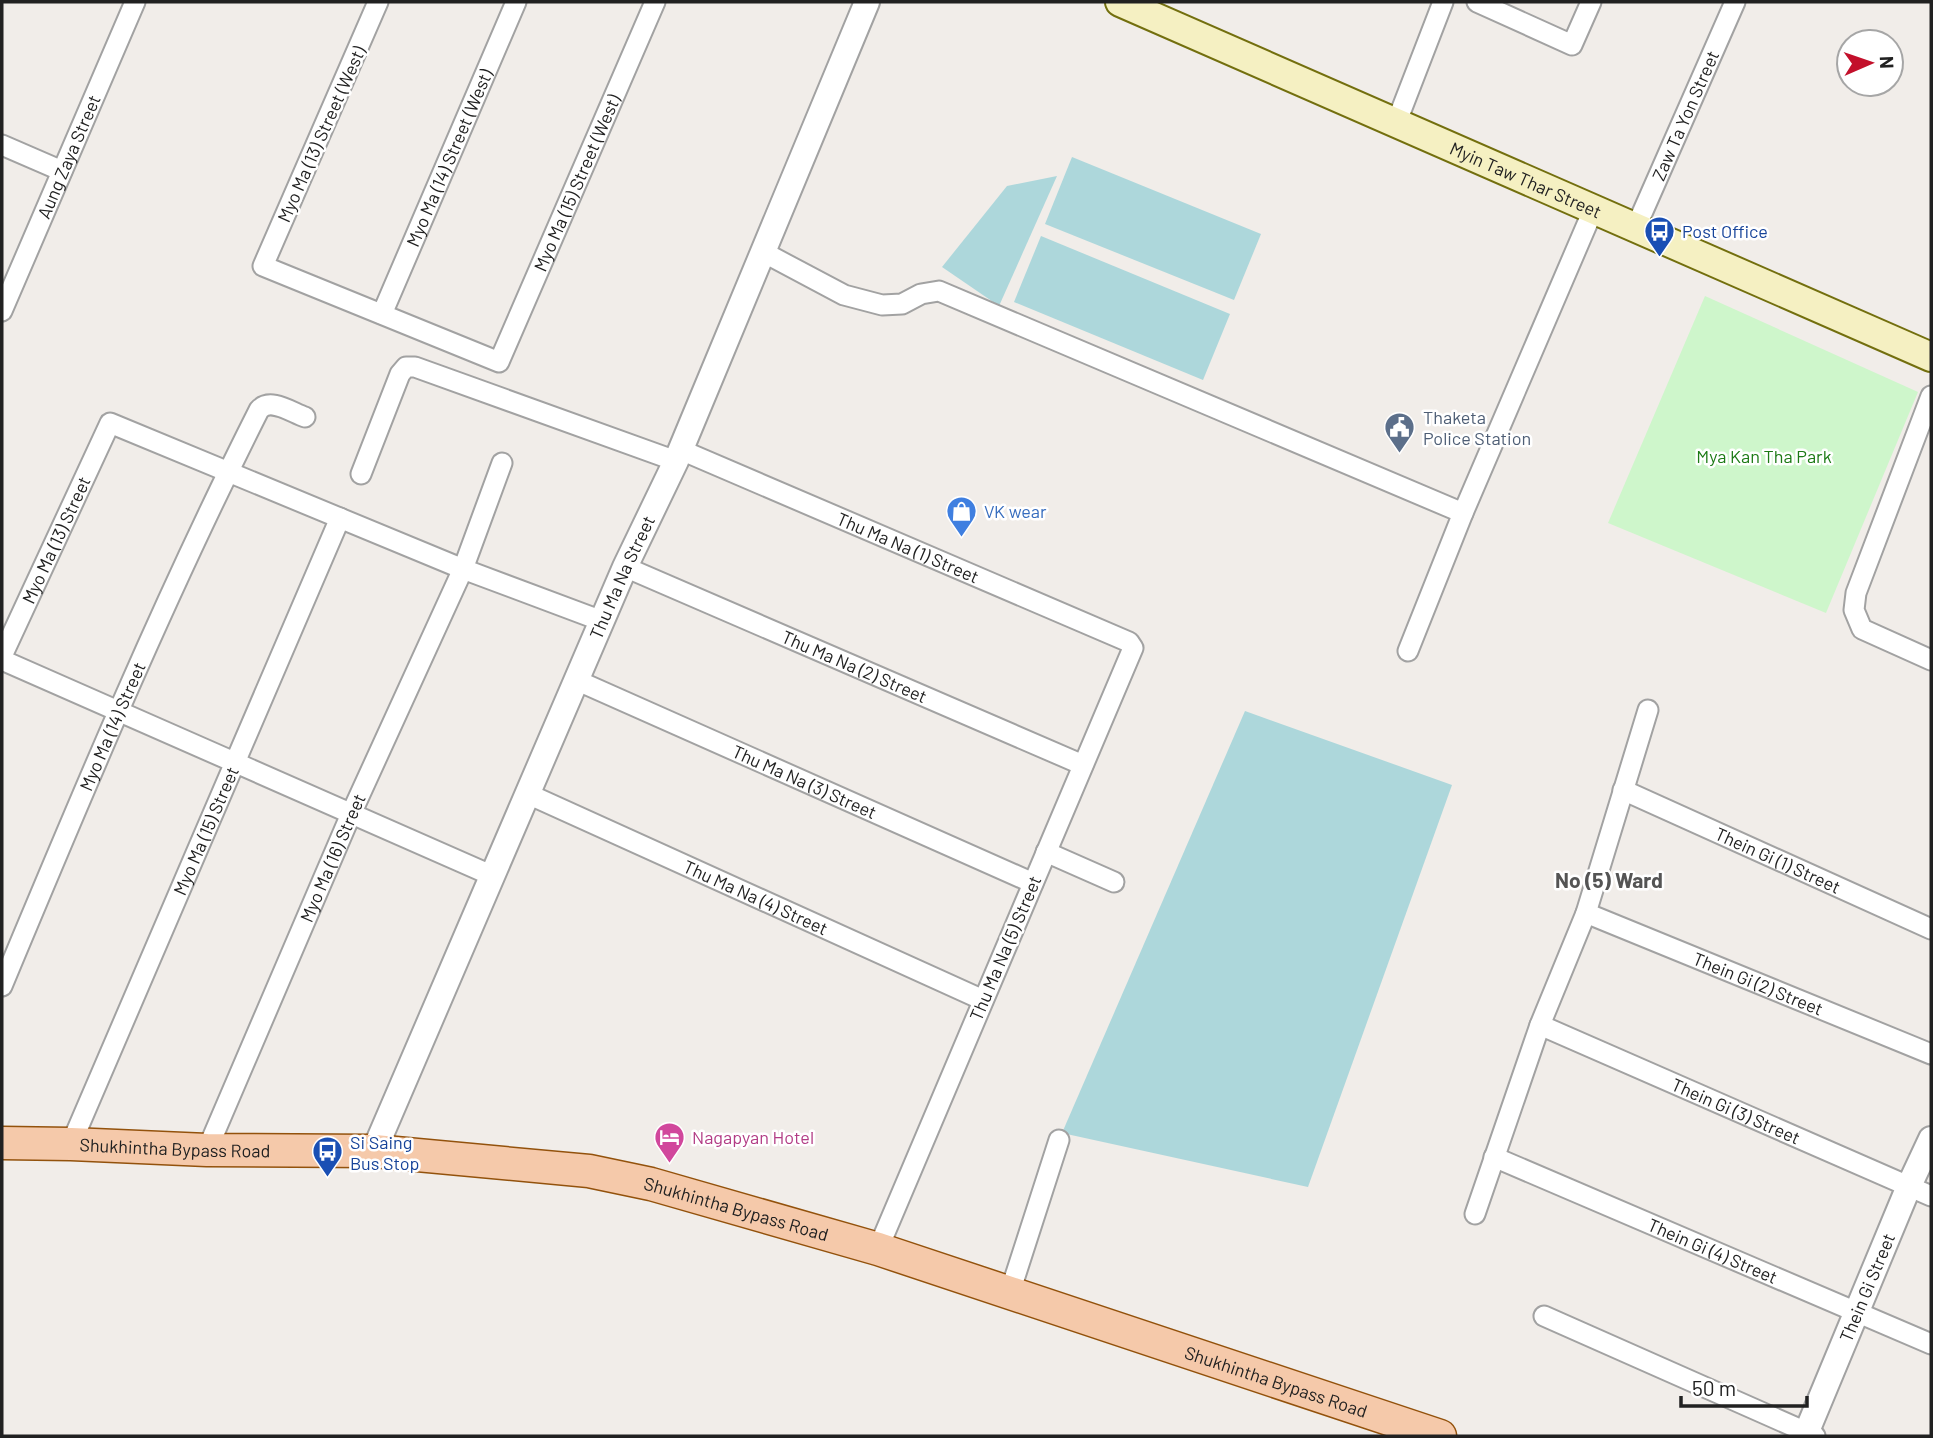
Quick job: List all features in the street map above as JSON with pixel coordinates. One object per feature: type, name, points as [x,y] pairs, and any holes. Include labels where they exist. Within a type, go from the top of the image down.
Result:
[{"type":"main road","name":"Myin Taw Thar Street","points":[[1120,2],[1931,357]]},
{"type":"main road","name":"Shukhintha Bypass Road","points":[[2,1143],[374,1152],[589,1171],[651,1184],[878,1249],[1440,1436]]},
{"type":"street","name":"Aung Zaya Street","points":[[2,312],[135,2]]},
{"type":"street","points":[[378,2],[263,265],[499,362],[655,2]]},
{"type":"street","name":"Myo Ma (14) Street (West)","points":[[382,314],[516,2]]},
{"type":"street","name":"Thu Ma Na Street","points":[[374,1152],[625,567],[678,456],[867,2]]},
{"type":"street","points":[[1397,121],[1443,2]]},
{"type":"street","points":[[1477,2],[1572,44],[1591,2]]},
{"type":"street","name":"Zaw Ta Yon Street","points":[[1636,227],[1735,2]]},
{"type":"street","points":[[2,145],[62,171]]},
{"type":"street","points":[[1408,651],[1463,513],[1594,208]]},
{"type":"street","points":[[763,252],[844,295],[882,305],[902,304],[921,294],[939,291],[1463,513]]},
{"type":"street","name":"Thu Ma Na (1) Street","points":[[361,474],[400,374],[406,367],[415,367],[678,456],[1129,642],[1133,648]]},
{"type":"street","points":[[1931,396],[1856,593],[1854,610],[1862,629],[1931,660]]},
{"type":"street","name":"Myo Ma (14) Street","points":[[2,986],[117,711],[229,470],[264,405],[270,403],[305,417]]},
{"type":"street","name":"Myo Ma (13) Street","points":[[2,658],[110,423],[229,470]]},
{"type":"street","name":"Myo Ma (16) Street","points":[[207,1150],[351,814],[463,569],[502,463]]},
{"type":"street","points":[[229,470],[463,569],[602,621]]},
{"type":"street","name":"Myo Ma (15) Street","points":[[71,1144],[340,518]]},
{"type":"street","name":"Thu Ma Na (2) Street","points":[[625,567],[1083,765]]},
{"type":"street","name":"Thu Ma Na (5) Street","points":[[878,1249],[1133,648]]},
{"type":"street","points":[[2,658],[494,876]]},
{"type":"street","name":"Thu Ma Na (3) Street","points":[[576,680],[1032,883]]},
{"type":"street","points":[[1475,1213],[1540,1025],[1586,913],[1648,710]]},
{"type":"street","name":"Thein Gi (1) Street","points":[[1623,790],[1931,929]]},
{"type":"street","name":"Thu Ma Na (4) Street","points":[[528,794],[983,1000]]},
{"type":"street","points":[[1046,852],[1114,882]]},
{"type":"street","name":"Thein Gi (2) Street","points":[[1586,913],[1931,1054]]},
{"type":"street","name":"Thein Gi (3) Street","points":[[1540,1025],[1920,1191]]},
{"type":"street","name":"Thein Gi Street","points":[[1809,1435],[1857,1311],[1920,1191],[1931,1139]]},
{"type":"street","points":[[1010,1292],[1059,1140]]},
{"type":"street","name":"Thein Gi (4) Street","points":[[1494,1157],[1931,1344]]},
{"type":"street","points":[[1544,1316],[1809,1435]]},
{"type":"green space","name":"Mya Kan Tha Park","points":[[1705,296],[1918,392],[1826,613],[1608,523]]},
{"type":"water","points":[[1072,157],[1261,234],[1234,300],[1045,224]]},
{"type":"water","points":[[1057,176],[999,306],[942,267],[1007,186]]},
{"type":"water","points":[[1041,236],[1230,314],[1203,380],[1014,302]]},
{"type":"water","points":[[1245,711],[1452,785],[1308,1187],[1062,1133]]},
{"type":"place","name":"Post Office","points":[[1659,258]]},
{"type":"place","name":"Thaketa Police Station","points":[[1400,454]]},
{"type":"place","name":"VK wear","points":[[961,538]]},
{"type":"place","name":"Nagapyan Hotel","points":[[669,1164]]},
{"type":"place","name":"Si Saing Bus Stop","points":[[327,1179]]},
{"type":"district","name":"No (5) Ward","points":[[1609,879]]}]
